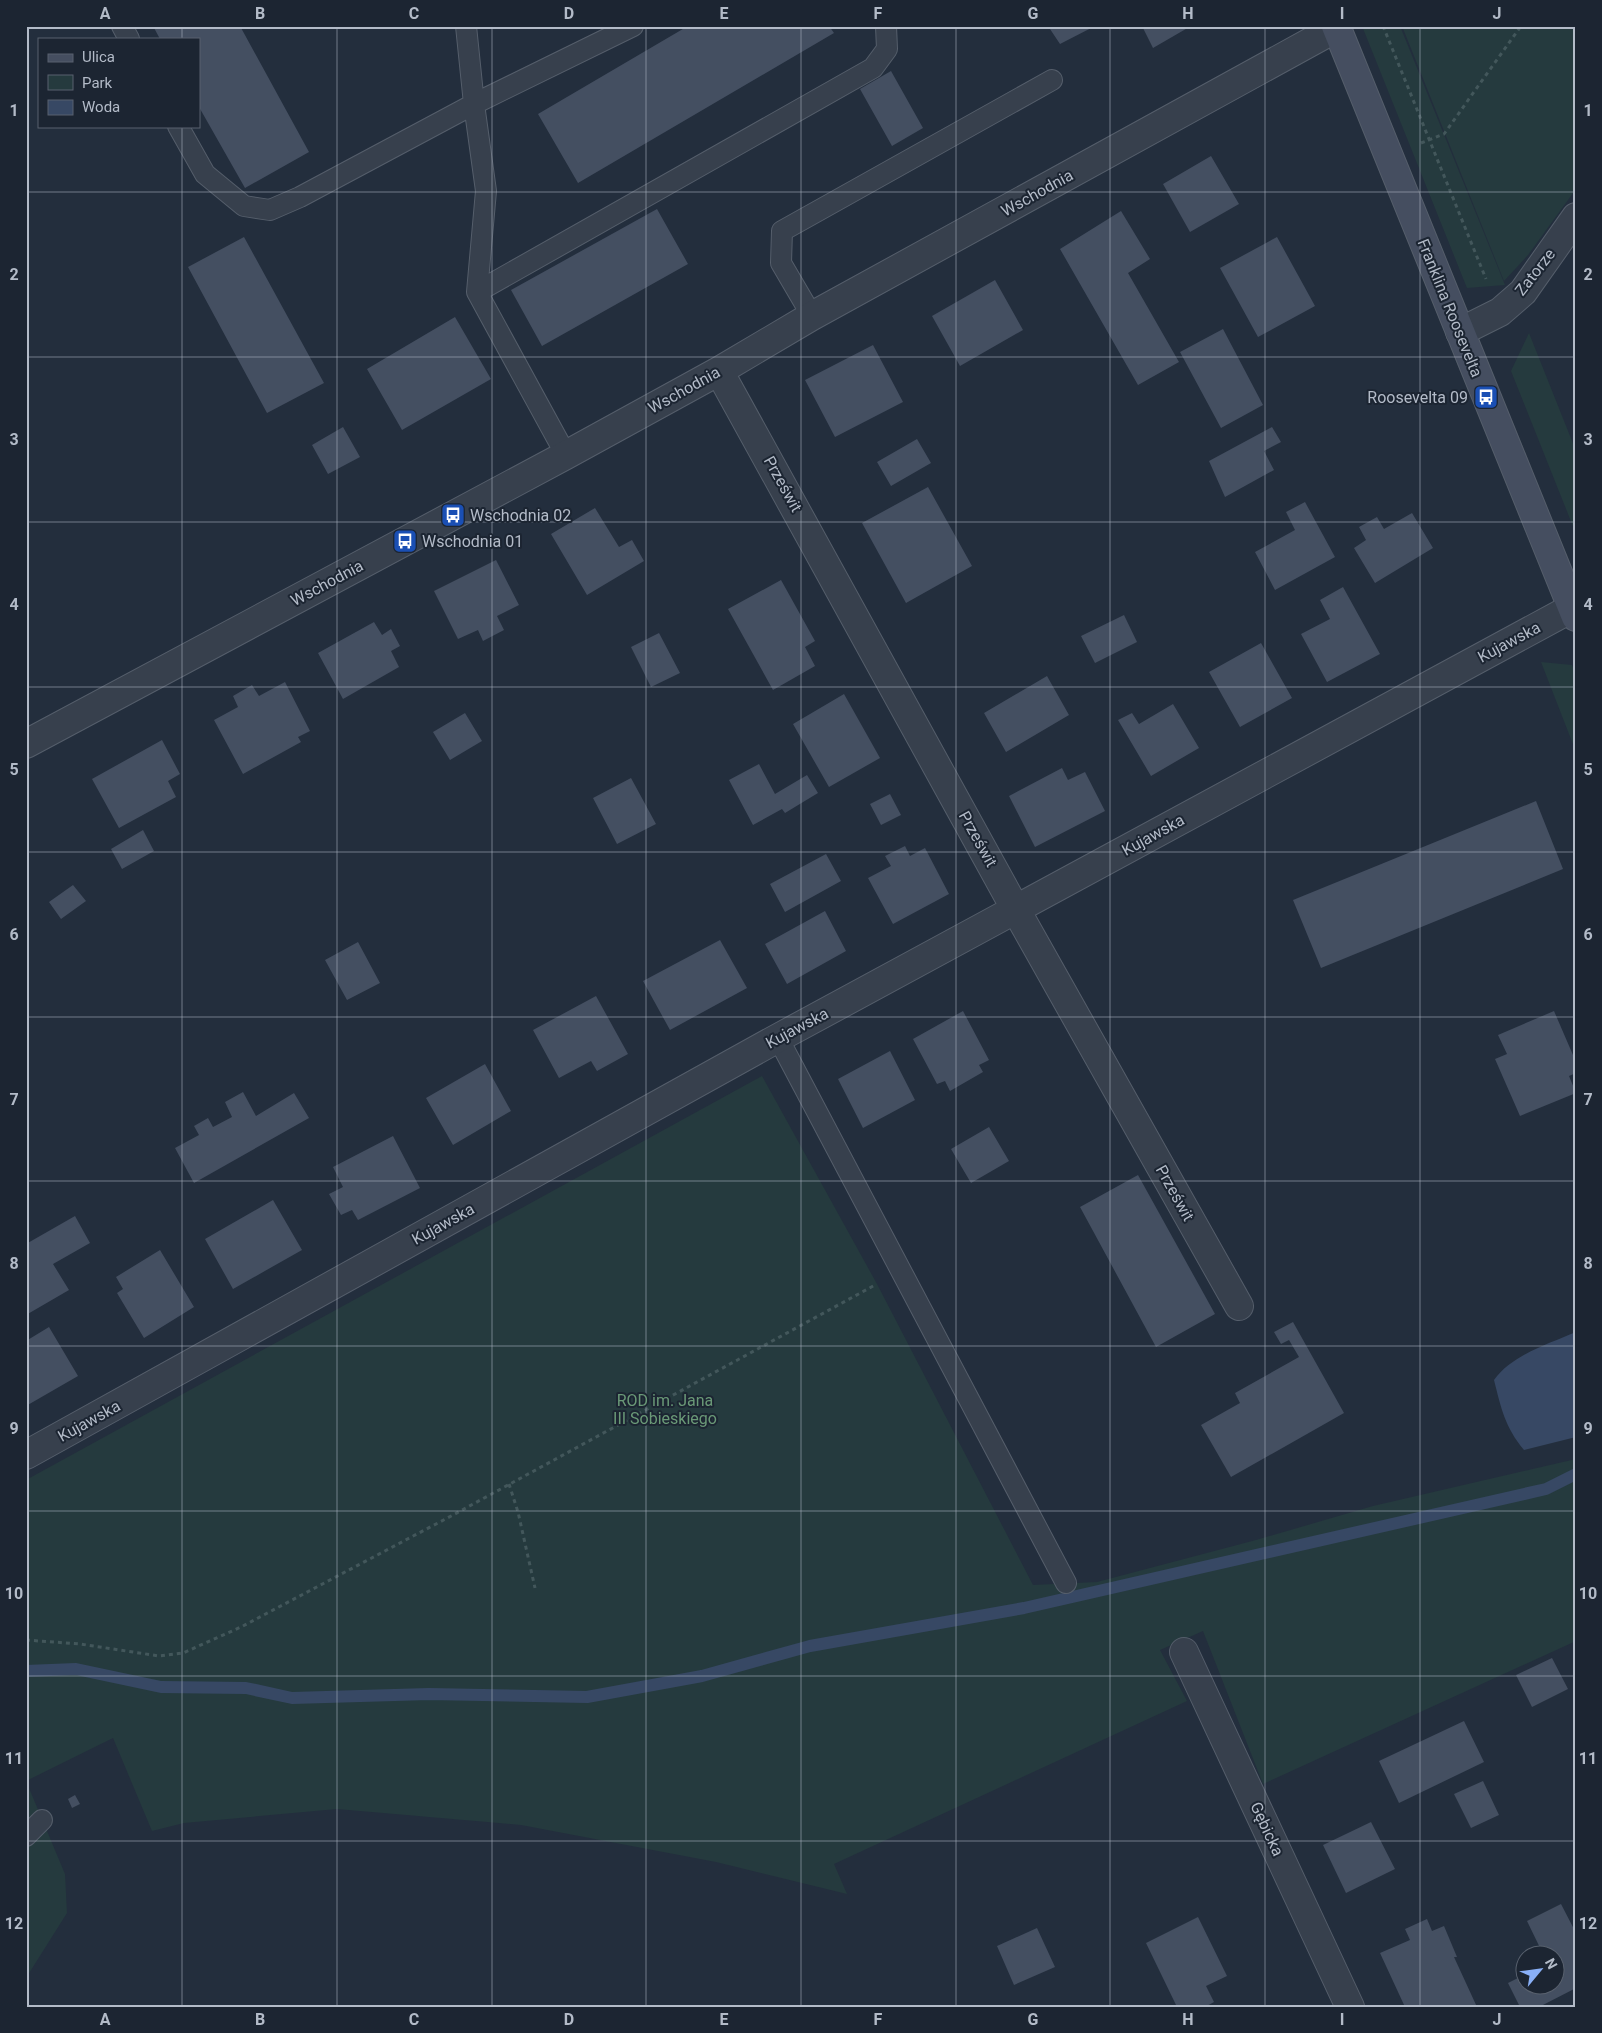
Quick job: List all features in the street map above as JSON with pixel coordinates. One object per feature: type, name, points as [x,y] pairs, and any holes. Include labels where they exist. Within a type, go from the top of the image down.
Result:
[{"type":"street","name":"Franklina Roosevelta","points":[[1336,27],[1574,612]]},
{"type":"street","name":"Wschodnia","points":[[26,744],[720,371],[812,316],[1336,27]]},
{"type":"street","name":"Zatorze","points":[[1460,332],[1500,312],[1523,292],[1576,217]]},
{"type":"street","name":"Prześwit","points":[[720,371],[1016,910],[1239,1306]]},
{"type":"street","name":"Kujawska","points":[[26,1455],[778,1038],[1574,612]]},
{"type":"street","name":"Gębicka","points":[[1184,1652],[1350,2007]]},
{"type":"lane","points":[[122,26],[128,38]]},
{"type":"lane","points":[[466,26],[486,191],[477,292],[566,455]]},
{"type":"lane","points":[[179,128],[205,174],[244,206],[270,210],[300,197],[474,104],[633,26]]},
{"type":"lane","points":[[477,292],[873,68],[887,49],[886,26]]},
{"type":"lane","points":[[812,316],[781,263],[782,231],[1052,80]]},
{"type":"lane","points":[[778,1038],[1066,1583]]},
{"type":"lane","points":[[26,1836],[42,1820]]},
{"type":"path","points":[[1383,26],[1500,312]]},
{"type":"path","points":[[1388,156],[1444,134],[1521,26]]},
{"type":"path","points":[[26,1640],[80,1644],[159,1656],[183,1653],[241,1627],[509,1484],[806,1324],[899,1270]]},
{"type":"path","points":[[509,1484],[535,1588]]},
{"type":"green space","points":[[1362,26],[1400,26],[1505,285],[1467,288]]},
{"type":"green space","points":[[1402,26],[1576,26],[1576,189],[1528,255],[1504,281]]},
{"type":"green space","points":[[1529,333],[1576,451],[1576,534],[1511,371]]},
{"type":"green space","points":[[1541,662],[1572,665],[1576,676],[1576,752]]},
{"type":"green space","name":"ROD im. Jana III Sobieskiego","points":[[762,1076],[877,1284],[1033,1585],[1097,1582],[1256,1540],[1373,1506],[1576,1459],[1576,1641],[1263,1784],[1203,1631],[1160,1650],[1187,1701],[834,1864],[847,1894],[716,1862],[521,1825],[337,1809],[184,1823],[152,1831],[113,1738],[26,1781],[26,1480]]},
{"type":"green space","points":[[26,1781],[65,1874],[67,1913],[26,1978]]},
{"type":"water","points":[[1576,1332],[1576,1437],[1524,1450],[1508,1425],[1494,1380],[1520,1357]]},
{"type":"building","points":[[153,26],[240,26],[309,152],[245,188],[200,109],[200,38],[159,38]]},
{"type":"building","points":[[688,26],[829,26],[834,33],[578,183],[538,114]]},
{"type":"building","points":[[1048,26],[1095,26],[1060,44]]},
{"type":"building","points":[[1142,26],[1191,26],[1153,48]]},
{"type":"building","points":[[891,71],[923,128],[892,146],[860,89]]},
{"type":"building","points":[[1211,156],[1239,204],[1190,232],[1163,184]]},
{"type":"building","points":[[657,209],[688,264],[542,346],[511,290]]},
{"type":"building","points":[[1121,211],[1150,259],[1128,273],[1179,362],[1138,385],[1060,249]]},
{"type":"building","points":[[244,237],[324,383],[267,413],[188,267]]},
{"type":"building","points":[[1277,237],[1315,306],[1258,337],[1220,268]]},
{"type":"building","points":[[995,280],[1023,330],[960,366],[932,316]]},
{"type":"building","points":[[455,317],[491,379],[402,430],[367,369]]},
{"type":"building","points":[[1223,329],[1263,405],[1221,428],[1180,352]]},
{"type":"building","points":[[873,345],[903,402],[835,437],[805,380]]},
{"type":"building","points":[[343,427],[360,457],[328,474],[312,445]]},
{"type":"building","points":[[1272,427],[1281,442],[1264,451],[1274,470],[1225,497],[1209,461]]},
{"type":"building","points":[[917,439],[931,463],[891,486],[877,462]]},
{"type":"building","points":[[928,487],[972,566],[906,603],[862,523]]},
{"type":"building","points":[[1305,502],[1335,557],[1275,590],[1255,552],[1295,530],[1286,512]]},
{"type":"building","points":[[595,508],[619,547],[632,540],[644,561],[587,595],[551,534]]},
{"type":"building","points":[[1412,513],[1433,548],[1375,583],[1354,548],[1366,540],[1359,527],[1377,517],[1384,529]]},
{"type":"building","points":[[496,560],[519,605],[497,616],[504,630],[483,641],[478,630],[458,639],[434,591]]},
{"type":"building","points":[[781,580],[815,641],[805,647],[815,666],[773,690],[728,609]]},
{"type":"building","points":[[1343,587],[1380,654],[1327,682],[1301,634],[1330,619],[1320,600]]},
{"type":"building","points":[[1124,615],[1137,642],[1095,663],[1081,636]]},
{"type":"building","points":[[374,622],[382,635],[391,629],[400,646],[391,651],[399,667],[343,699],[318,653]]},
{"type":"building","points":[[659,633],[680,673],[651,687],[631,647]]},
{"type":"building","points":[[1261,643],[1292,698],[1240,727],[1209,672]]},
{"type":"building","points":[[1047,676],[1069,715],[1006,752],[984,713]]},
{"type":"building","points":[[285,682],[310,731],[298,737],[301,742],[243,774],[214,720],[238,707],[233,696],[252,685],[259,696]]},
{"type":"building","points":[[844,694],[880,758],[829,787],[793,724]]},
{"type":"building","points":[[1173,704],[1199,748],[1151,776],[1118,720],[1132,713],[1139,724]]},
{"type":"building","points":[[465,713],[482,741],[450,760],[433,732]]},
{"type":"building","points":[[162,740],[180,774],[168,781],[176,797],[119,828],[92,779]]},
{"type":"building","points":[[759,764],[775,794],[807,775],[818,793],[785,813],[782,809],[753,825],[729,780]]},
{"type":"building","points":[[1062,768],[1068,780],[1085,772],[1105,811],[1035,847],[1009,796]]},
{"type":"building","points":[[631,778],[656,824],[617,844],[593,798]]},
{"type":"building","points":[[890,794],[901,815],[881,825],[870,804]]},
{"type":"building","points":[[1536,801],[1563,869],[1321,968],[1293,900]]},
{"type":"building","points":[[143,830],[154,851],[122,869],[111,849]]},
{"type":"building","points":[[905,846],[910,856],[925,848],[949,894],[893,924],[868,878],[891,866],[885,856]]},
{"type":"building","points":[[826,854],[841,881],[785,912],[770,884]]},
{"type":"building","points":[[73,885],[86,901],[61,919],[49,902]]},
{"type":"building","points":[[825,911],[846,951],[787,984],[765,944]]},
{"type":"building","points":[[720,940],[747,988],[670,1030],[643,981]]},
{"type":"building","points":[[358,942],[380,983],[347,1000],[325,960]]},
{"type":"building","points":[[596,996],[628,1054],[597,1071],[591,1061],[559,1078],[533,1030]]},
{"type":"building","points":[[963,1011],[989,1060],[979,1065],[983,1072],[950,1091],[945,1081],[937,1084],[913,1039]]},
{"type":"building","points":[[1554,1011],[1576,1062],[1576,1073],[1569,1076],[1576,1093],[1520,1116],[1495,1059],[1507,1054],[1498,1035]]},
{"type":"building","points":[[890,1051],[915,1100],[863,1128],[838,1079]]},
{"type":"building","points":[[485,1064],[511,1111],[453,1145],[426,1098]]},
{"type":"building","points":[[243,1092],[256,1116],[294,1093],[309,1118],[194,1183],[175,1148],[199,1135],[194,1126],[208,1118],[213,1127],[232,1117],[225,1102]]},
{"type":"building","points":[[989,1127],[1009,1161],[971,1183],[951,1149]]},
{"type":"building","points":[[393,1136],[420,1188],[358,1220],[352,1210],[341,1215],[329,1194],[343,1187],[333,1167]]},
{"type":"building","points":[[1138,1175],[1215,1314],[1156,1347],[1080,1207]]},
{"type":"building","points":[[273,1200],[302,1250],[233,1289],[205,1239]]},
{"type":"building","points":[[75,1216],[90,1243],[53,1264],[69,1290],[26,1315],[26,1244]]},
{"type":"building","points":[[160,1250],[194,1307],[144,1338],[117,1293],[123,1289],[116,1277]]},
{"type":"building","points":[[1293,1322],[1344,1413],[1231,1477],[1201,1425],[1240,1403],[1235,1393],[1299,1357],[1289,1340],[1281,1344],[1274,1332]]},
{"type":"building","points":[[49,1327],[78,1376],[26,1406],[26,1341]]},
{"type":"building","points":[[1552,1658],[1568,1689],[1532,1707],[1516,1675]]},
{"type":"building","points":[[1464,1721],[1484,1762],[1399,1803],[1379,1761]]},
{"type":"building","points":[[1483,1781],[1499,1815],[1471,1828],[1454,1794]]},
{"type":"building","points":[[75,1795],[80,1804],[72,1808],[68,1799]]},
{"type":"building","points":[[1371,1822],[1395,1869],[1346,1893],[1323,1845]]},
{"type":"building","points":[[1561,1904],[1576,1933],[1576,1988],[1564,1994],[1564,1946],[1539,1946],[1527,1921]]},
{"type":"building","points":[[1198,1917],[1227,1976],[1206,1986],[1214,2002],[1205,2007],[1177,2007],[1146,1943]]},
{"type":"building","points":[[1427,1919],[1432,1931],[1444,1926],[1457,1957],[1454,1957],[1477,2007],[1405,2007],[1380,1953],[1410,1940],[1405,1929]]},
{"type":"building","points":[[1037,1928],[1055,1967],[1014,1985],[997,1946]]},
{"type":"building","points":[[1514,1980],[1514,1995],[1508,1983]]},
{"type":"building","points":[[1514,1996],[1560,1996],[1539,2007],[1520,2007]]},
{"type":"waterway","points":[[26,1671],[76,1669],[161,1687],[246,1688],[292,1698],[429,1694],[587,1697],[702,1676],[810,1646],[1024,1608],[1546,1489],[1576,1474]]},
{"type":"place","name":"Roosevelta 09","points":[[1486,397]]},
{"type":"place","name":"Wschodnia 02","points":[[453,515]]},
{"type":"place","name":"Wschodnia 01","points":[[405,541]]}]
